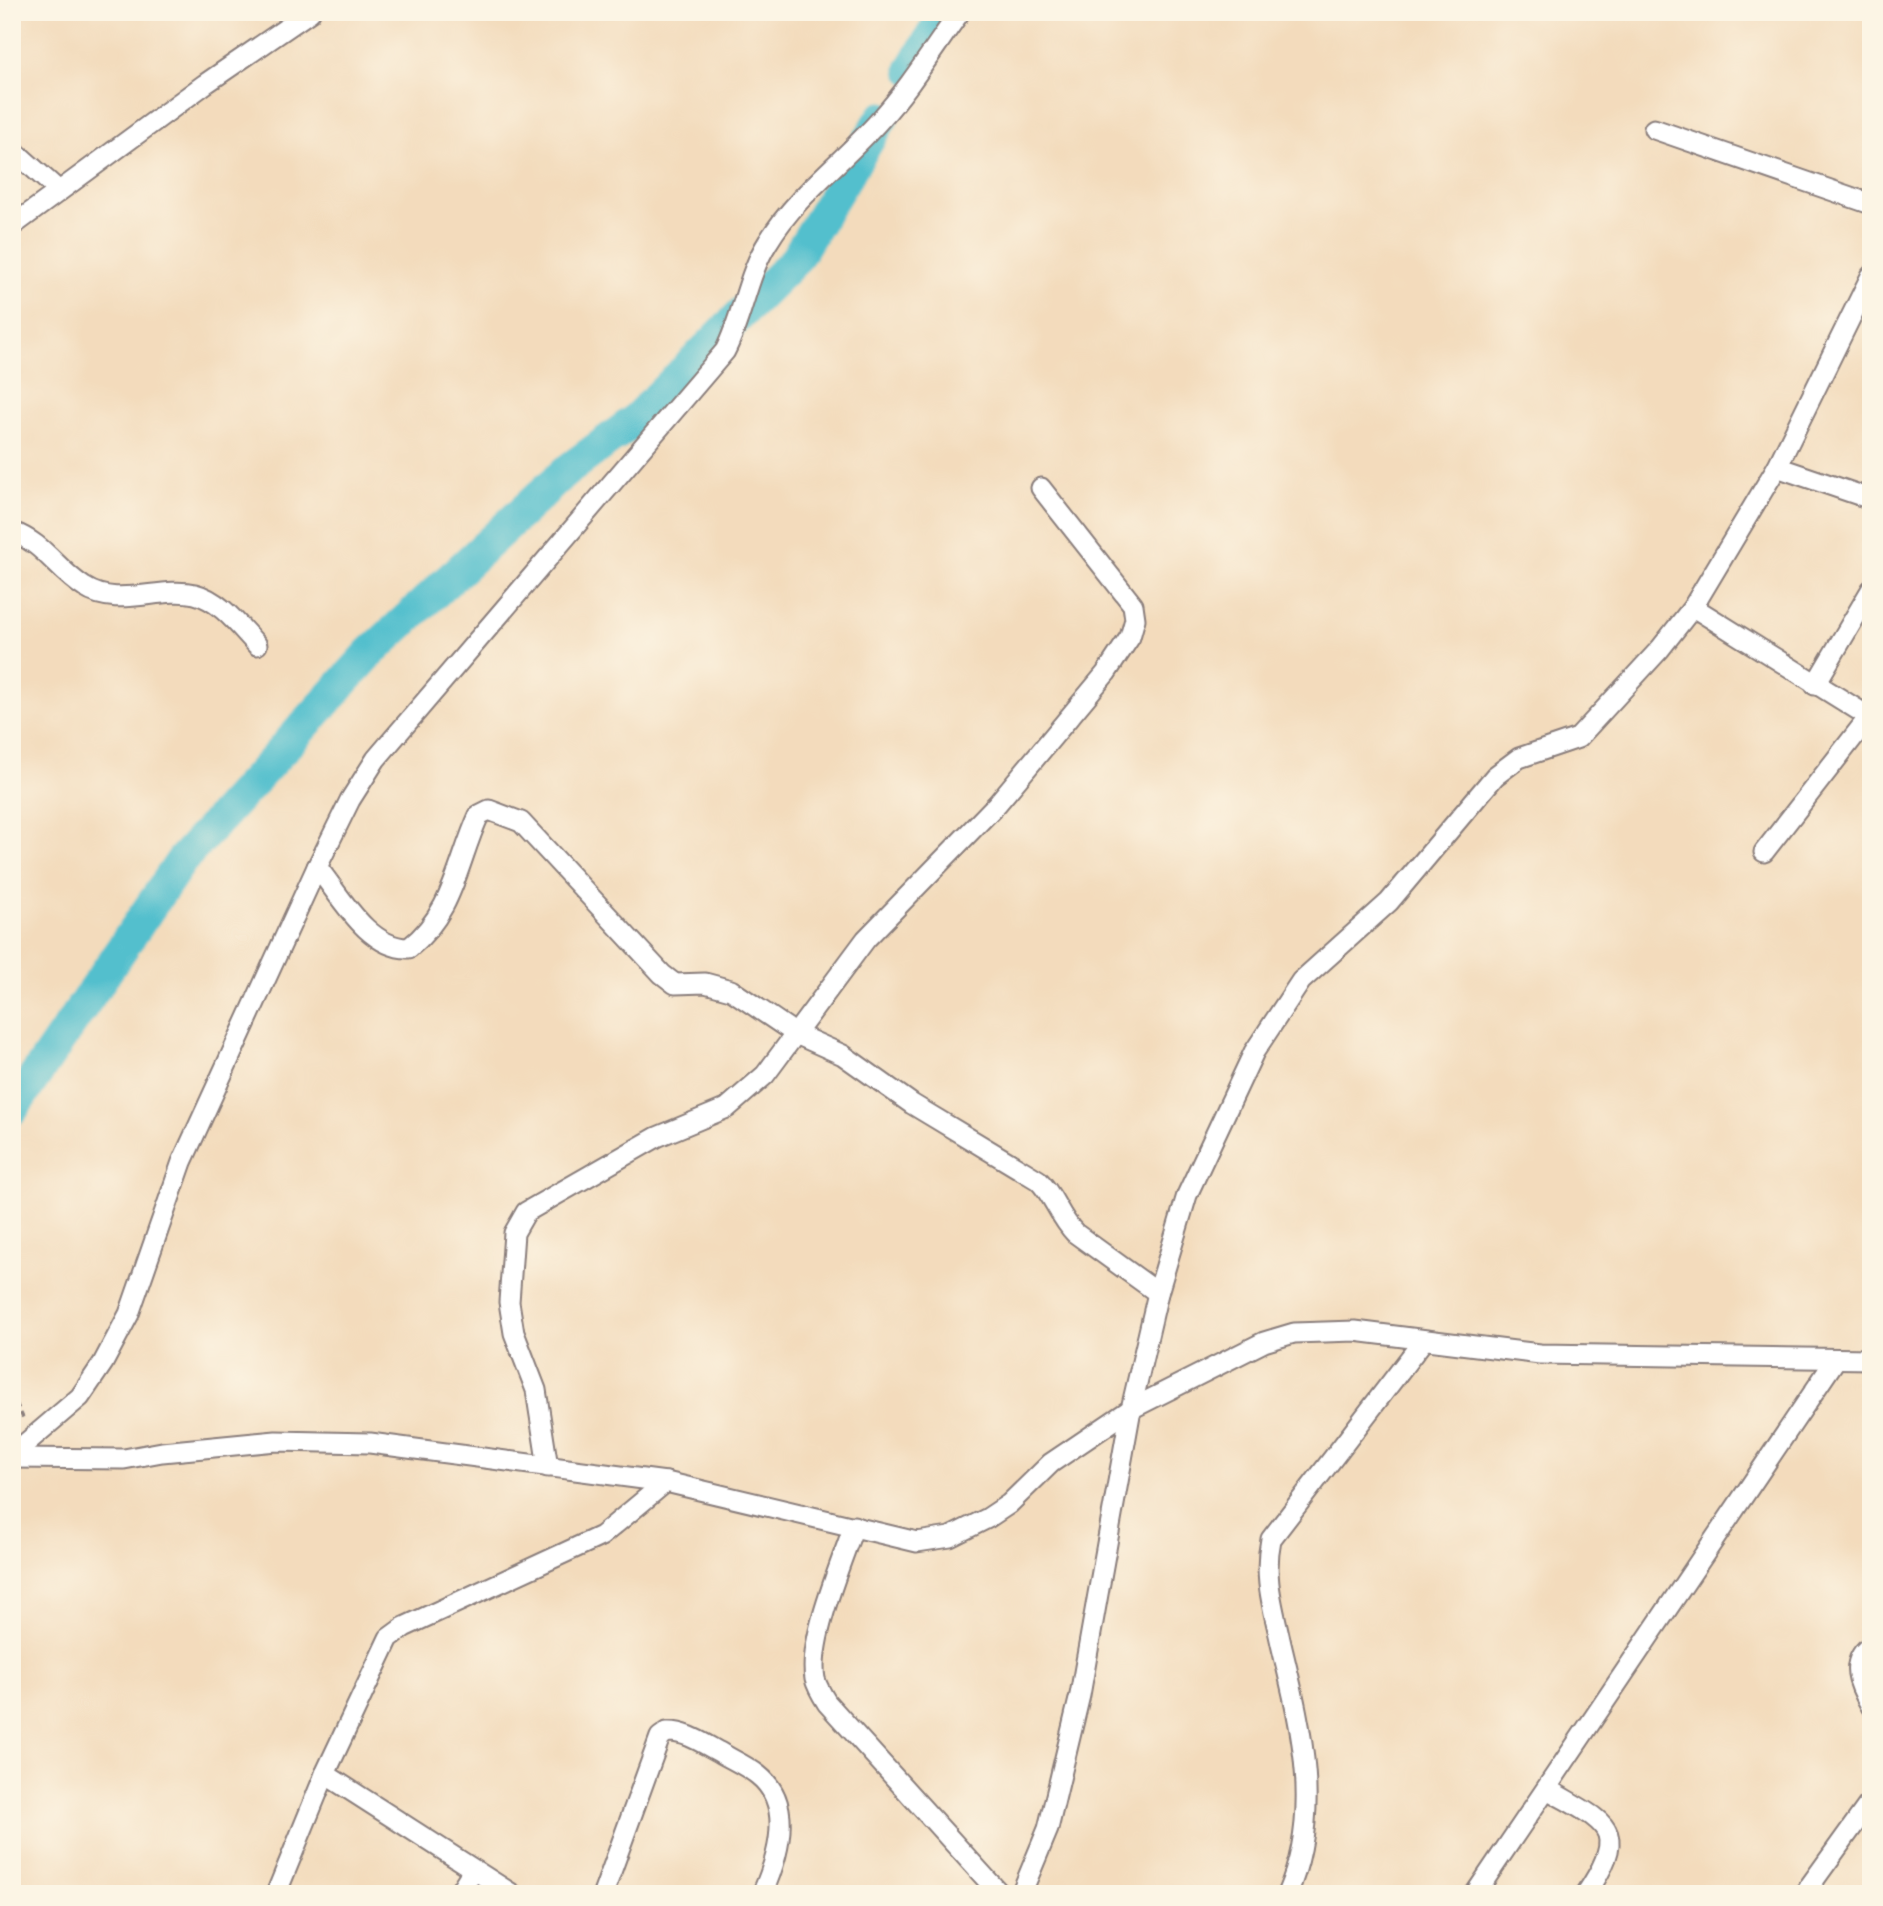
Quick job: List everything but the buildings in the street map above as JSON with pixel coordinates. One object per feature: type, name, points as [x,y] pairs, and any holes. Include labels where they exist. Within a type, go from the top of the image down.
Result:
[{"type":"street","points":[[12,226],[205,84],[310,12]]},
{"type":"street","points":[[12,1457],[36,1433],[80,1397],[103,1363],[129,1314],[182,1162],[317,867],[351,800],[376,759],[725,351],[735,331],[753,272],[768,241],[814,185],[881,120],[960,12]]},
{"type":"street","points":[[1654,130],[1871,204]]},
{"type":"street","points":[[12,149],[59,191]]},
{"type":"street","points":[[1021,1894],[1048,1829],[1080,1695],[1131,1409],[1158,1293],[1187,1195],[1254,1052],[1301,981],[1389,902],[1507,765],[1578,738],[1660,649],[1693,607],[1777,467],[1871,276]]},
{"type":"street","points":[[1777,467],[1871,499]]},
{"type":"street","points":[[548,1467],[536,1390],[514,1333],[509,1302],[512,1245],[526,1212],[633,1150],[727,1108],[765,1074],[866,939],[997,804],[1106,673],[1130,637],[1135,619],[1133,606],[1041,488]]},
{"type":"street","points":[[12,532],[29,538],[85,588],[116,597],[195,594],[224,610],[257,645]]},
{"type":"street","points":[[1815,685],[1871,590]]},
{"type":"street","points":[[1693,607],[1870,718],[1764,852]]},
{"type":"street","points":[[317,867],[366,929],[389,944],[410,948],[419,940],[453,891],[479,815],[489,810],[503,813],[521,822],[669,979],[684,986],[705,983],[731,990],[796,1034],[843,1055],[912,1104],[1038,1180],[1047,1188],[1066,1224],[1075,1233],[1158,1293]]},
{"type":"street","points":[[12,1457],[124,1459],[162,1452],[276,1441],[370,1443],[666,1482],[917,1542],[950,1537],[1009,1504],[1051,1463],[1131,1409],[1264,1342],[1294,1333],[1355,1331],[1540,1354],[1871,1359]]},
{"type":"street","points":[[1287,1894],[1304,1844],[1307,1791],[1302,1735],[1265,1568],[1271,1539],[1423,1341]]},
{"type":"street","points":[[1475,1894],[1549,1790],[1704,1551],[1836,1359]]},
{"type":"street","points":[[276,1894],[325,1774],[389,1638],[404,1627],[601,1536],[666,1482]]},
{"type":"street","points":[[854,1526],[819,1637],[815,1676],[818,1687],[827,1703],[1000,1894]]},
{"type":"street","points":[[1871,1645],[1859,1656],[1856,1666],[1860,1688],[1871,1706]]},
{"type":"street","points":[[603,1894],[660,1737],[667,1732],[696,1739],[758,1775],[767,1785],[778,1804],[781,1823],[774,1865],[762,1894]]},
{"type":"street","points":[[325,1774],[512,1894]]},
{"type":"street","points":[[1549,1790],[1600,1821],[1609,1830],[1612,1843],[1608,1857],[1586,1894]]},
{"type":"street","points":[[1804,1894],[1871,1801]]},
{"type":"street","points":[[458,1894],[473,1870]]},
{"type":"path","points":[[12,1395],[24,1421],[36,1433]]},
{"type":"waterway","points":[[912,69],[946,12]]},
{"type":"waterway","points":[[12,1110],[182,860],[370,653],[565,472],[634,421],[795,260],[882,118]]}]
